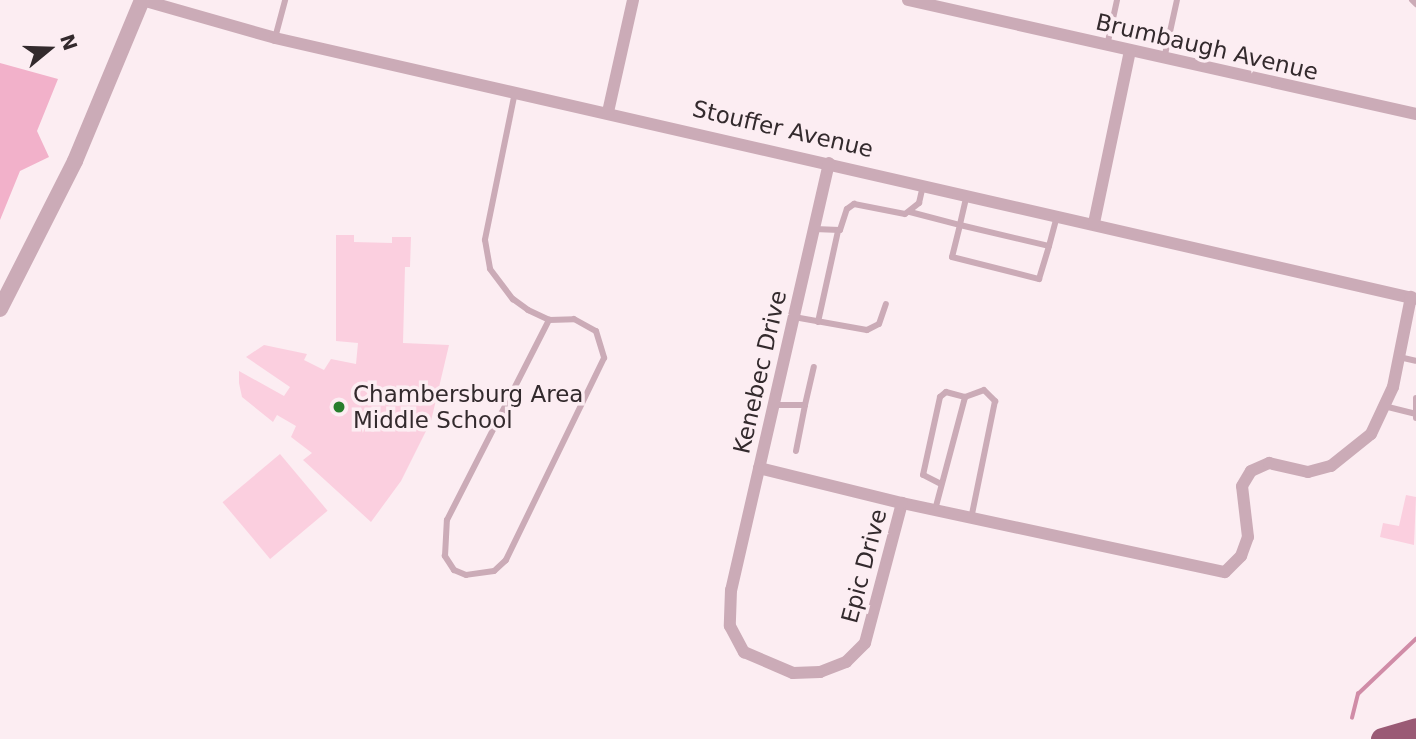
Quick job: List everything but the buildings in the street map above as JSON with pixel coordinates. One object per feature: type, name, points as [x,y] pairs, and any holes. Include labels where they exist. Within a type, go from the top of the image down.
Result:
[{"type":"highway","points":[[1382,739],[1416,729]]},
{"type":"street","name":"Stouffer Avenue","points":[[142,0],[275,38],[1414,298]]},
{"type":"street","points":[[0,309],[75,161],[142,0]]},
{"type":"street","points":[[608,113],[633,0]]},
{"type":"street","name":"Brumbaugh Avenue","points":[[908,0],[1416,114]]},
{"type":"street","points":[[1094,223],[1130,51]]},
{"type":"street","name":"Kenebec Drive","points":[[731,590],[829,163]]},
{"type":"street","points":[[1384,406],[1414,298]]},
{"type":"street","name":"Epic Drive","points":[[731,590],[730,626],[744,652],[793,673],[820,672],[846,662],[865,643],[902,503],[970,521],[1225,572],[1241,556],[1248,537],[1242,486],[1251,471],[1269,463],[1308,472],[1331,466],[1371,434],[1384,406]]},
{"type":"street","points":[[760,468],[902,503]]},
{"type":"lane","points":[[275,38],[285,0]]},
{"type":"lane","points":[[1107,46],[1117,0]]},
{"type":"lane","points":[[1164,59],[1177,0]]},
{"type":"lane","points":[[1412,0],[1416,4]]},
{"type":"lane","points":[[515,92],[485,255],[490,269],[513,299],[549,320],[574,319],[596,331],[603,345],[601,372],[506,560],[494,571],[466,575],[454,570],[445,556],[447,520],[549,320]]},
{"type":"lane","points":[[910,212],[919,203],[923,184]]},
{"type":"lane","points":[[967,194],[953,257],[1039,279],[1058,215]]},
{"type":"lane","points":[[818,322],[838,231],[854,204],[910,212],[1049,246]]},
{"type":"lane","points":[[814,229],[838,231]]},
{"type":"lane","points":[[794,317],[867,330],[879,324],[886,303]]},
{"type":"lane","points":[[1399,357],[1416,361]]},
{"type":"lane","points":[[796,451],[814,367]]},
{"type":"lane","points":[[935,511],[965,397],[977,389],[992,393],[995,401],[970,521]]},
{"type":"lane","points":[[941,484],[923,475],[940,397],[946,392],[965,397]]},
{"type":"lane","points":[[1384,406],[1414,416],[1416,398]]},
{"type":"lane","points":[[774,405],[805,405]]},
{"type":"shaded area","points":[[0,63],[58,79],[37,131],[49,157],[20,171],[0,220]]},
{"type":"waterway","points":[[1352,718],[1358,694],[1416,639]]},
{"type":"place","name":"Chambersburg Area Middle School","points":[[339,407]]}]
